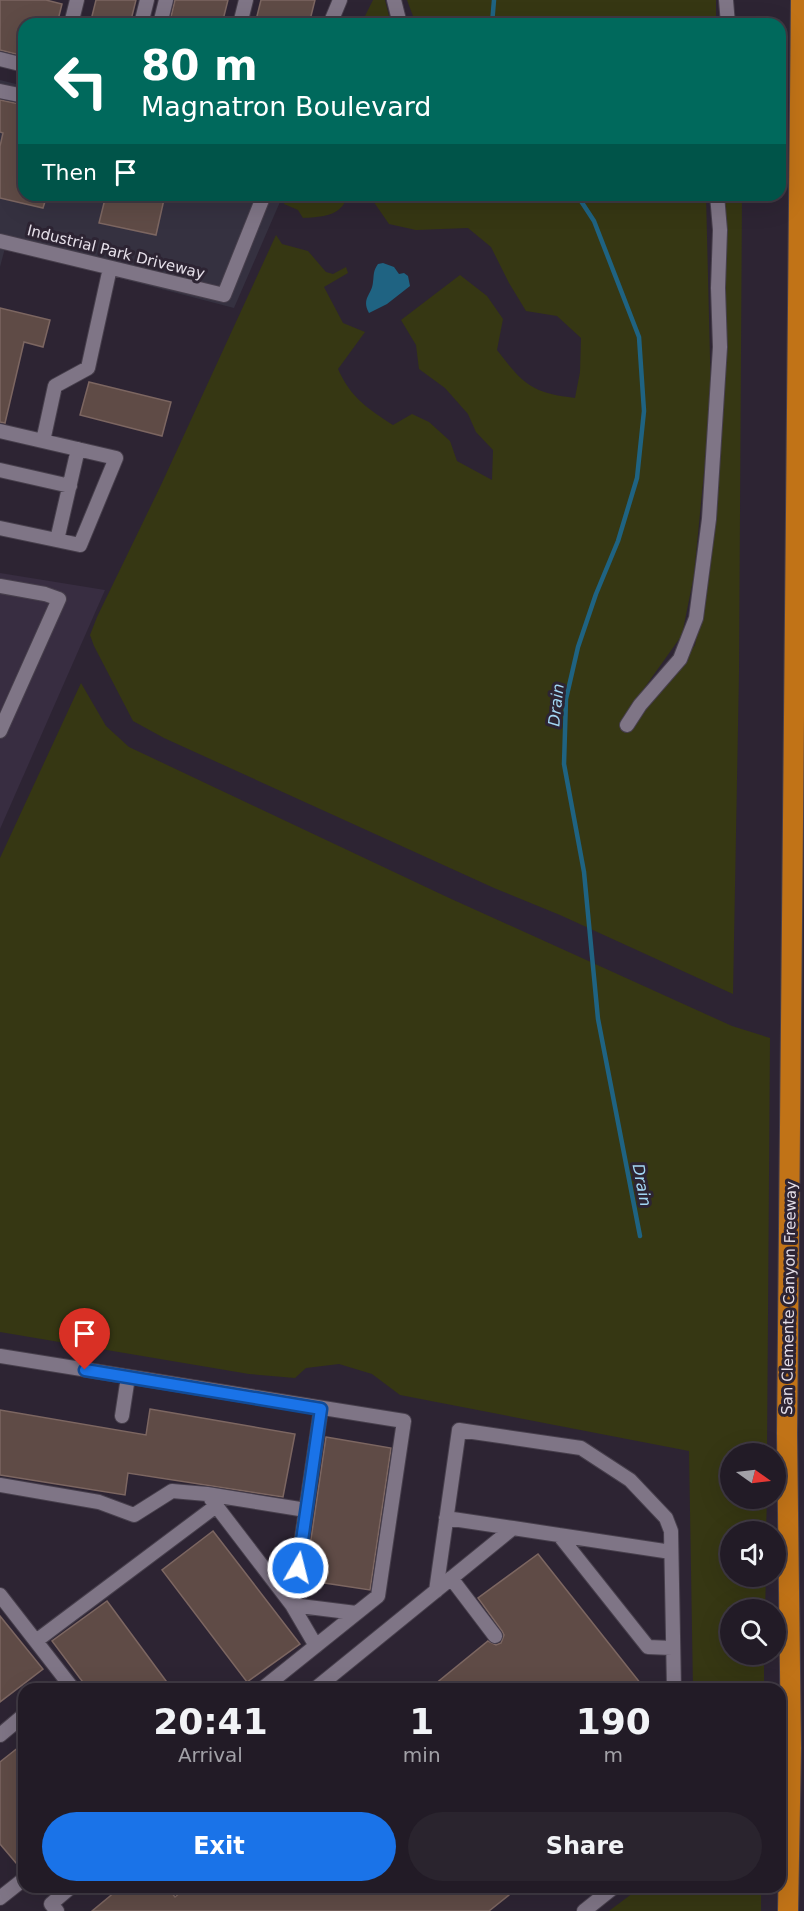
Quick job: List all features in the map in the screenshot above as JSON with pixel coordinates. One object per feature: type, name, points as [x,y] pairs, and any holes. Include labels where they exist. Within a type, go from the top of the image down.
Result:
[{"type":"highway","name":"San Clemente Canyon Freeway","points":[[788,1911],[791,1748],[787,1434],[801,0]]},
{"type":"street","points":[[72,18],[77,0]]},
{"type":"street","points":[[142,18],[147,0]]},
{"type":"street","points":[[161,18],[165,0]]},
{"type":"street","points":[[242,18],[246,0]]},
{"type":"street","points":[[332,18],[340,0]]},
{"type":"street","points":[[394,0],[398,18]]},
{"type":"street","points":[[726,0],[728,18]]},
{"type":"street","points":[[0,59],[18,64]]},
{"type":"street","points":[[0,91],[18,95]]},
{"type":"street","name":"Industrial Park Driveway","points":[[0,241],[224,296],[262,201]]},
{"type":"street","points":[[627,725],[640,705],[680,659],[688,645],[696,618],[710,519],[720,347],[718,288],[720,230],[718,201]]},
{"type":"street","points":[[43,441],[55,386],[87,368],[110,268]]},
{"type":"street","points":[[0,431],[116,458],[80,545],[0,528]]},
{"type":"street","points":[[57,540],[78,449]]},
{"type":"street","points":[[0,470],[70,486]]},
{"type":"street","points":[[0,586],[45,594],[59,599],[6,703],[0,731]]},
{"type":"street","points":[[0,1356],[404,1421],[378,1596],[270,1683]]},
{"type":"street","points":[[122,1416],[128,1377]]},
{"type":"street","points":[[292,1605],[321,1409]]},
{"type":"street","points":[[436,1591],[459,1430],[580,1448],[630,1480],[666,1518],[671,1531],[674,1683]]},
{"type":"street","points":[[0,1485],[99,1502],[134,1515],[172,1491],[212,1500],[306,1510]]},
{"type":"street","points":[[212,1500],[292,1605],[316,1646]]},
{"type":"street","points":[[36,1641],[212,1500]]},
{"type":"street","points":[[446,1518],[671,1552]]},
{"type":"street","points":[[322,1683],[513,1528]]},
{"type":"street","points":[[559,1535],[648,1647],[672,1648]]},
{"type":"street","points":[[451,1578],[495,1636]]},
{"type":"street","points":[[0,1595],[36,1641],[63,1683]]},
{"type":"street","points":[[292,1605],[356,1613]]},
{"type":"street","points":[[0,1735],[18,1720]]},
{"type":"street","points":[[0,1898],[18,1884]]},
{"type":"street","points":[[50,1909],[65,1893]]},
{"type":"street","points":[[584,1911],[606,1893]]},
{"type":"shaded area","points":[[373,0],[385,0],[390,18],[364,18]]},
{"type":"shaded area","points":[[407,0],[716,0],[716,18],[414,18]]},
{"type":"shaded area","points":[[0,80],[18,84],[18,201],[280,201],[234,308],[5,248],[0,267]]},
{"type":"shaded area","points":[[285,201],[345,202],[342,207],[332,213],[303,218],[298,210],[284,204]]},
{"type":"shaded area","points":[[373,201],[706,201],[711,400],[694,575],[682,635],[623,718],[626,733],[695,645],[717,508],[725,384],[723,201],[742,201],[739,672],[733,994],[164,738],[133,721],[94,646],[90,635],[97,617],[161,485],[276,235],[282,244],[308,251],[326,272],[333,274],[346,267],[348,273],[324,287],[343,323],[365,332],[338,369],[348,388],[368,407],[393,425],[412,414],[429,422],[450,441],[457,461],[492,480],[493,450],[476,432],[468,414],[445,388],[419,369],[416,345],[401,320],[460,275],[487,296],[503,319],[497,350],[514,371],[538,390],[575,398],[580,372],[581,338],[557,316],[526,311],[491,247],[468,228],[416,230],[389,224]]},
{"type":"shaded area","points":[[0,573],[105,590],[0,829]]},
{"type":"shaded area","points":[[81,683],[106,726],[129,747],[447,897],[732,1026],[770,1038],[767,1443],[720,1443],[720,1509],[767,1509],[766,1521],[720,1521],[720,1587],[766,1587],[765,1599],[720,1599],[720,1665],[764,1665],[764,1683],[693,1683],[689,1451],[400,1395],[372,1374],[339,1364],[306,1368],[295,1378],[249,1374],[0,1332],[0,858]]},
{"type":"shaded area","points":[[633,1893],[761,1893],[761,1911],[609,1911]]},
{"type":"water","points":[[383,263],[394,267],[399,274],[404,273],[408,276],[410,286],[387,304],[369,313],[366,300],[372,286],[374,271],[378,264]]},
{"type":"building","points":[[0,0],[46,0],[62,4],[58,18],[18,18],[18,54],[0,50]]},
{"type":"building","points":[[96,0],[136,0],[132,18],[92,18]]},
{"type":"building","points":[[175,0],[228,0],[224,18],[171,18]]},
{"type":"building","points":[[261,0],[315,0],[310,18],[256,18]]},
{"type":"building","points":[[0,100],[18,104],[18,201],[45,201],[43,208],[0,198],[0,146],[3,133],[0,132]]},
{"type":"building","points":[[104,201],[164,201],[156,235],[99,223]]},
{"type":"building","points":[[0,308],[50,320],[43,347],[24,342],[5,423],[0,422]]},
{"type":"building","points":[[89,382],[171,402],[162,436],[80,415]]},
{"type":"building","points":[[150,1409],[295,1434],[283,1497],[128,1473],[125,1495],[0,1475],[0,1410],[146,1435]]},
{"type":"building","points":[[326,1437],[391,1448],[370,1590],[305,1580]]},
{"type":"building","points":[[213,1531],[300,1644],[247,1682],[162,1570]]},
{"type":"building","points":[[538,1554],[640,1683],[436,1683],[488,1641],[496,1645],[501,1643],[504,1635],[502,1631],[478,1598]]},
{"type":"building","points":[[107,1601],[168,1683],[84,1683],[52,1641]]},
{"type":"building","points":[[0,1616],[43,1669],[25,1683],[18,1683],[18,1688],[0,1702]]},
{"type":"building","points":[[18,1748],[18,1865],[0,1844],[0,1762]]},
{"type":"building","points":[[114,1893],[172,1893],[175,1897],[180,1893],[512,1893],[489,1911],[92,1911]]},
{"type":"waterway","name":"Drain","points":[[492,18],[494,0]]},
{"type":"waterway","name":"Drain","points":[[581,201],[594,221],[639,337],[644,411],[637,478],[618,541],[596,594],[578,647],[566,699],[564,764],[584,872],[598,1019],[640,1236]]},
{"type":"route","points":[[85,1370],[321,1409],[298,1568]]}]
